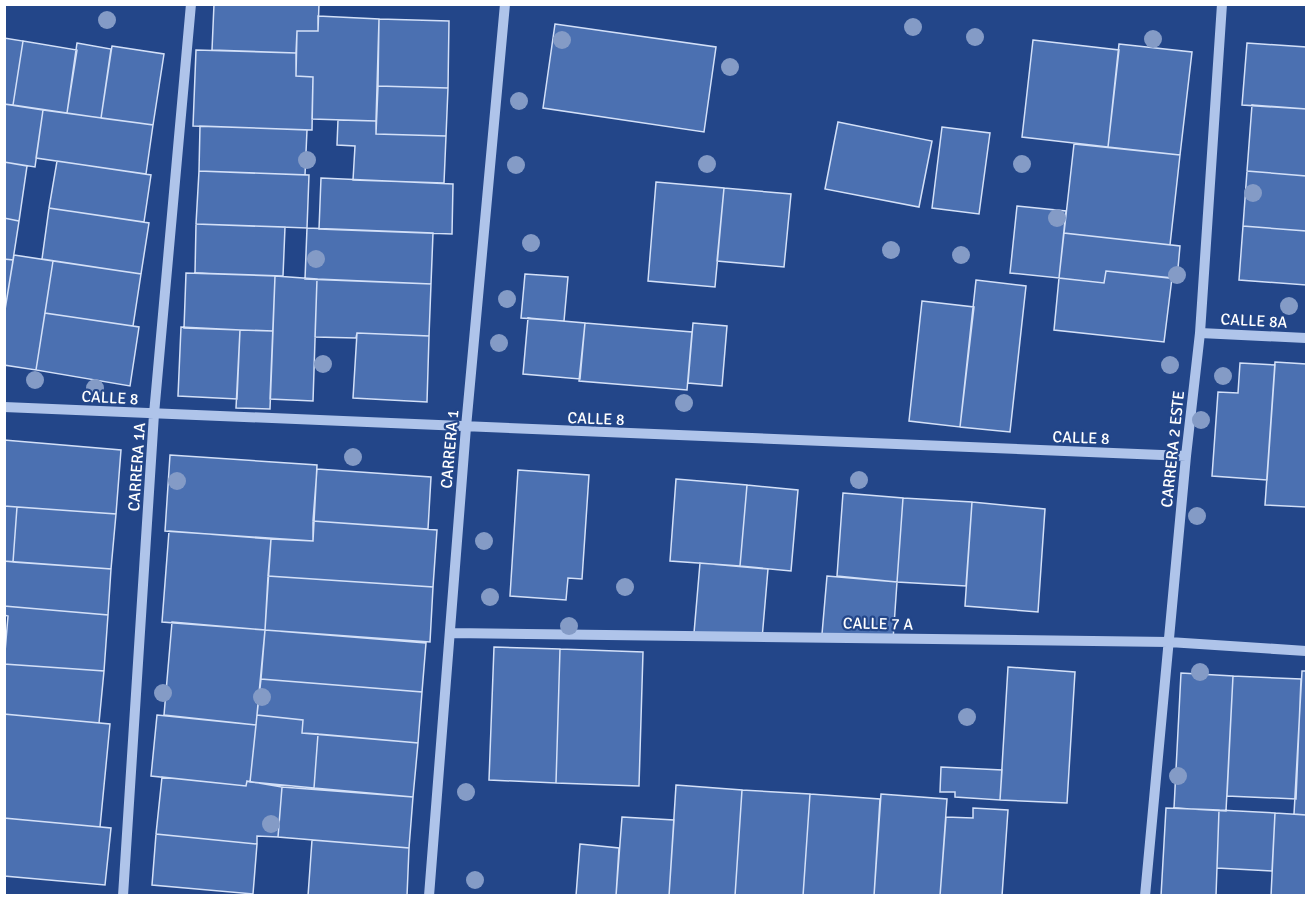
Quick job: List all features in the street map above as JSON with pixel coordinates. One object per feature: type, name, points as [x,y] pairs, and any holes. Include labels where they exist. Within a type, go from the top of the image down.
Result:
[{"type":"street","name":"CARRERA 1A","points":[[123,896],[154,414],[191,4]]},
{"type":"street","name":"CARRERA 1","points":[[429,896],[466,428],[505,4]]},
{"type":"street","name":"CARRERA 2 ESTE","points":[[1145,896],[1186,456],[1200,333],[1222,4]]},
{"type":"street","name":"CALLE 8A","points":[[1200,333],[1306,338]]},
{"type":"street","name":"CALLE 8","points":[[4,407],[466,428],[1186,456]]},
{"type":"street","name":"CALLE 7 A","points":[[450,633],[1169,642],[1306,651]]},
{"type":"building","points":[[214,4],[319,4],[318,31],[297,31],[296,53],[212,50]]},
{"type":"building","points":[[318,16],[379,19],[376,121],[312,119],[313,77],[296,76],[297,31],[318,31]]},
{"type":"building","points":[[379,19],[449,21],[448,88],[378,86]]},
{"type":"building","points":[[555,24],[716,47],[704,132],[543,108]]},
{"type":"building","points":[[4,38],[23,41],[13,105],[4,104]]},
{"type":"building","points":[[1033,40],[1119,50],[1108,147],[1022,137]]},
{"type":"building","points":[[23,41],[77,50],[67,113],[13,105]]},
{"type":"building","points":[[77,43],[111,49],[101,118],[67,113]]},
{"type":"building","points":[[1247,43],[1306,47],[1306,109],[1242,105]]},
{"type":"building","points":[[1119,44],[1192,52],[1180,155],[1108,147]]},
{"type":"building","points":[[112,46],[164,54],[153,125],[101,118]]},
{"type":"building","points":[[196,50],[296,53],[296,76],[313,77],[312,130],[193,126]]},
{"type":"building","points":[[378,86],[448,88],[446,136],[376,134]]},
{"type":"building","points":[[4,104],[43,110],[35,167],[4,162]]},
{"type":"building","points":[[1252,105],[1306,109],[1306,176],[1247,171]]},
{"type":"building","points":[[43,110],[153,125],[146,174],[36,158]]},
{"type":"building","points":[[338,120],[376,121],[376,134],[446,136],[444,183],[353,180],[355,146],[337,145]]},
{"type":"building","points":[[838,122],[932,141],[919,207],[825,189]]},
{"type":"building","points":[[200,126],[307,130],[305,175],[199,171]]},
{"type":"building","points":[[942,127],[990,133],[979,214],[932,208]]},
{"type":"building","points":[[1074,144],[1180,155],[1170,245],[1064,233]]},
{"type":"building","points":[[57,161],[151,175],[144,222],[49,208]]},
{"type":"building","points":[[4,162],[27,166],[19,221],[4,218]]},
{"type":"building","points":[[199,171],[309,175],[307,228],[196,224]]},
{"type":"building","points":[[1247,171],[1306,176],[1306,231],[1243,226]]},
{"type":"building","points":[[321,178],[453,184],[452,234],[319,229]]},
{"type":"building","points":[[656,182],[724,188],[715,287],[648,281]]},
{"type":"building","points":[[724,188],[791,194],[784,267],[717,261]]},
{"type":"building","points":[[1017,206],[1066,211],[1059,278],[1010,273]]},
{"type":"building","points":[[49,208],[149,223],[141,274],[42,259]]},
{"type":"building","points":[[4,218],[19,221],[13,260],[4,259]]},
{"type":"building","points":[[196,224],[285,227],[283,276],[195,273]]},
{"type":"building","points":[[1243,226],[1306,231],[1306,285],[1239,280]]},
{"type":"building","points":[[307,228],[433,233],[431,284],[305,279]]},
{"type":"building","points":[[1064,233],[1180,246],[1177,279],[1106,271],[1104,283],[1059,278]]},
{"type":"building","points":[[14,255],[53,261],[36,370],[4,365],[4,316]]},
{"type":"building","points":[[4,259],[13,260],[4,316]]},
{"type":"building","points":[[53,261],[141,274],[133,326],[45,313]]},
{"type":"building","points":[[1106,271],[1172,278],[1164,342],[1054,330],[1059,278],[1104,283]]},
{"type":"building","points":[[186,273],[275,276],[273,331],[184,328]]},
{"type":"building","points":[[525,274],[568,277],[564,321],[521,318]]},
{"type":"building","points":[[275,276],[317,279],[313,401],[270,399]]},
{"type":"building","points":[[317,279],[431,284],[429,336],[357,333],[356,338],[315,337]]},
{"type":"building","points":[[976,280],[1026,286],[1010,432],[960,427]]},
{"type":"building","points":[[922,301],[974,307],[960,427],[909,421]]},
{"type":"building","points":[[45,313],[139,327],[130,386],[36,370]]},
{"type":"building","points":[[528,318],[585,323],[580,379],[523,374]]},
{"type":"building","points":[[585,323],[692,332],[687,390],[579,381]]},
{"type":"building","points":[[693,323],[727,326],[722,386],[688,383]]},
{"type":"building","points":[[181,327],[240,330],[237,399],[178,396]]},
{"type":"building","points":[[240,330],[273,331],[270,409],[236,408]]},
{"type":"building","points":[[357,333],[429,336],[427,402],[353,398]]},
{"type":"building","points":[[1275,362],[1306,364],[1306,507],[1265,505]]},
{"type":"building","points":[[1240,363],[1275,365],[1267,480],[1212,476],[1218,392],[1238,393]]},
{"type":"building","points":[[4,440],[121,450],[116,514],[4,506]]},
{"type":"building","points":[[170,455],[317,465],[313,541],[165,531]]},
{"type":"building","points":[[317,469],[431,477],[428,529],[313,521]]},
{"type":"building","points":[[518,470],[589,475],[582,579],[568,578],[566,600],[510,596]]},
{"type":"building","points":[[676,479],[747,485],[740,566],[670,561]]},
{"type":"building","points":[[747,485],[798,490],[791,571],[740,566]]},
{"type":"building","points":[[843,493],[903,498],[897,582],[837,576]]},
{"type":"building","points":[[903,498],[972,502],[966,586],[897,582]]},
{"type":"building","points":[[972,502],[1045,509],[1038,612],[965,606]]},
{"type":"building","points":[[4,506],[17,507],[13,562],[4,561]]},
{"type":"building","points":[[17,507],[116,514],[111,569],[13,562]]},
{"type":"building","points":[[313,521],[437,530],[433,587],[268,576],[271,539],[313,541]]},
{"type":"building","points":[[169,531],[271,539],[265,630],[162,622]]},
{"type":"building","points":[[4,561],[111,569],[108,615],[4,606]]},
{"type":"building","points":[[700,563],[768,569],[762,639],[694,633]]},
{"type":"building","points":[[268,576],[433,587],[430,642],[265,630]]},
{"type":"building","points":[[827,576],[897,582],[893,640],[822,634]]},
{"type":"building","points":[[4,606],[108,615],[104,671],[4,664],[8,616],[4,615]]},
{"type":"building","points":[[172,622],[265,630],[256,725],[164,715]]},
{"type":"building","points":[[265,630],[426,643],[422,692],[261,679]]},
{"type":"building","points":[[494,647],[560,649],[556,783],[489,780]]},
{"type":"building","points":[[560,649],[643,652],[639,786],[556,783]]},
{"type":"building","points":[[4,664],[104,671],[99,723],[4,714]]},
{"type":"building","points":[[1008,667],[1075,672],[1067,803],[1000,800]]},
{"type":"building","points":[[1302,671],[1306,671],[1306,815],[1294,814]]},
{"type":"building","points":[[1181,673],[1233,676],[1226,811],[1174,808]]},
{"type":"building","points":[[1233,676],[1301,679],[1296,799],[1227,796]]},
{"type":"building","points":[[261,679],[422,692],[418,743],[302,733],[303,720],[257,715]]},
{"type":"building","points":[[4,714],[110,724],[100,827],[4,818]]},
{"type":"building","points":[[157,715],[256,725],[250,782],[247,781],[246,786],[151,776]]},
{"type":"building","points":[[257,715],[303,720],[302,733],[318,734],[314,788],[250,782]]},
{"type":"building","points":[[318,734],[418,743],[413,797],[314,788]]},
{"type":"building","points":[[941,767],[1002,770],[1000,800],[955,797],[955,792],[940,792]]},
{"type":"building","points":[[162,777],[246,786],[247,781],[282,787],[278,837],[257,836],[257,844],[156,834]]},
{"type":"building","points":[[676,785],[742,790],[735,896],[669,896]]},
{"type":"building","points":[[282,787],[413,797],[409,848],[278,837]]},
{"type":"building","points":[[742,790],[810,794],[803,896],[735,896]]},
{"type":"building","points":[[810,794],[880,799],[874,896],[803,896]]},
{"type":"building","points":[[881,794],[947,799],[940,896],[874,896]]},
{"type":"building","points":[[973,808],[1008,810],[1002,896],[940,896],[946,817],[973,818]]},
{"type":"building","points":[[1166,808],[1219,810],[1216,896],[1161,896]]},
{"type":"building","points":[[1219,810],[1275,813],[1272,871],[1217,868]]},
{"type":"building","points":[[1275,813],[1306,815],[1306,896],[1271,896]]},
{"type":"building","points":[[622,817],[674,820],[669,896],[616,896]]},
{"type":"building","points":[[4,818],[111,828],[105,885],[4,876]]},
{"type":"building","points":[[156,834],[257,844],[253,894],[152,885]]},
{"type":"building","points":[[312,840],[409,848],[407,896],[308,896]]},
{"type":"building","points":[[580,844],[619,848],[616,896],[576,896]]}]
